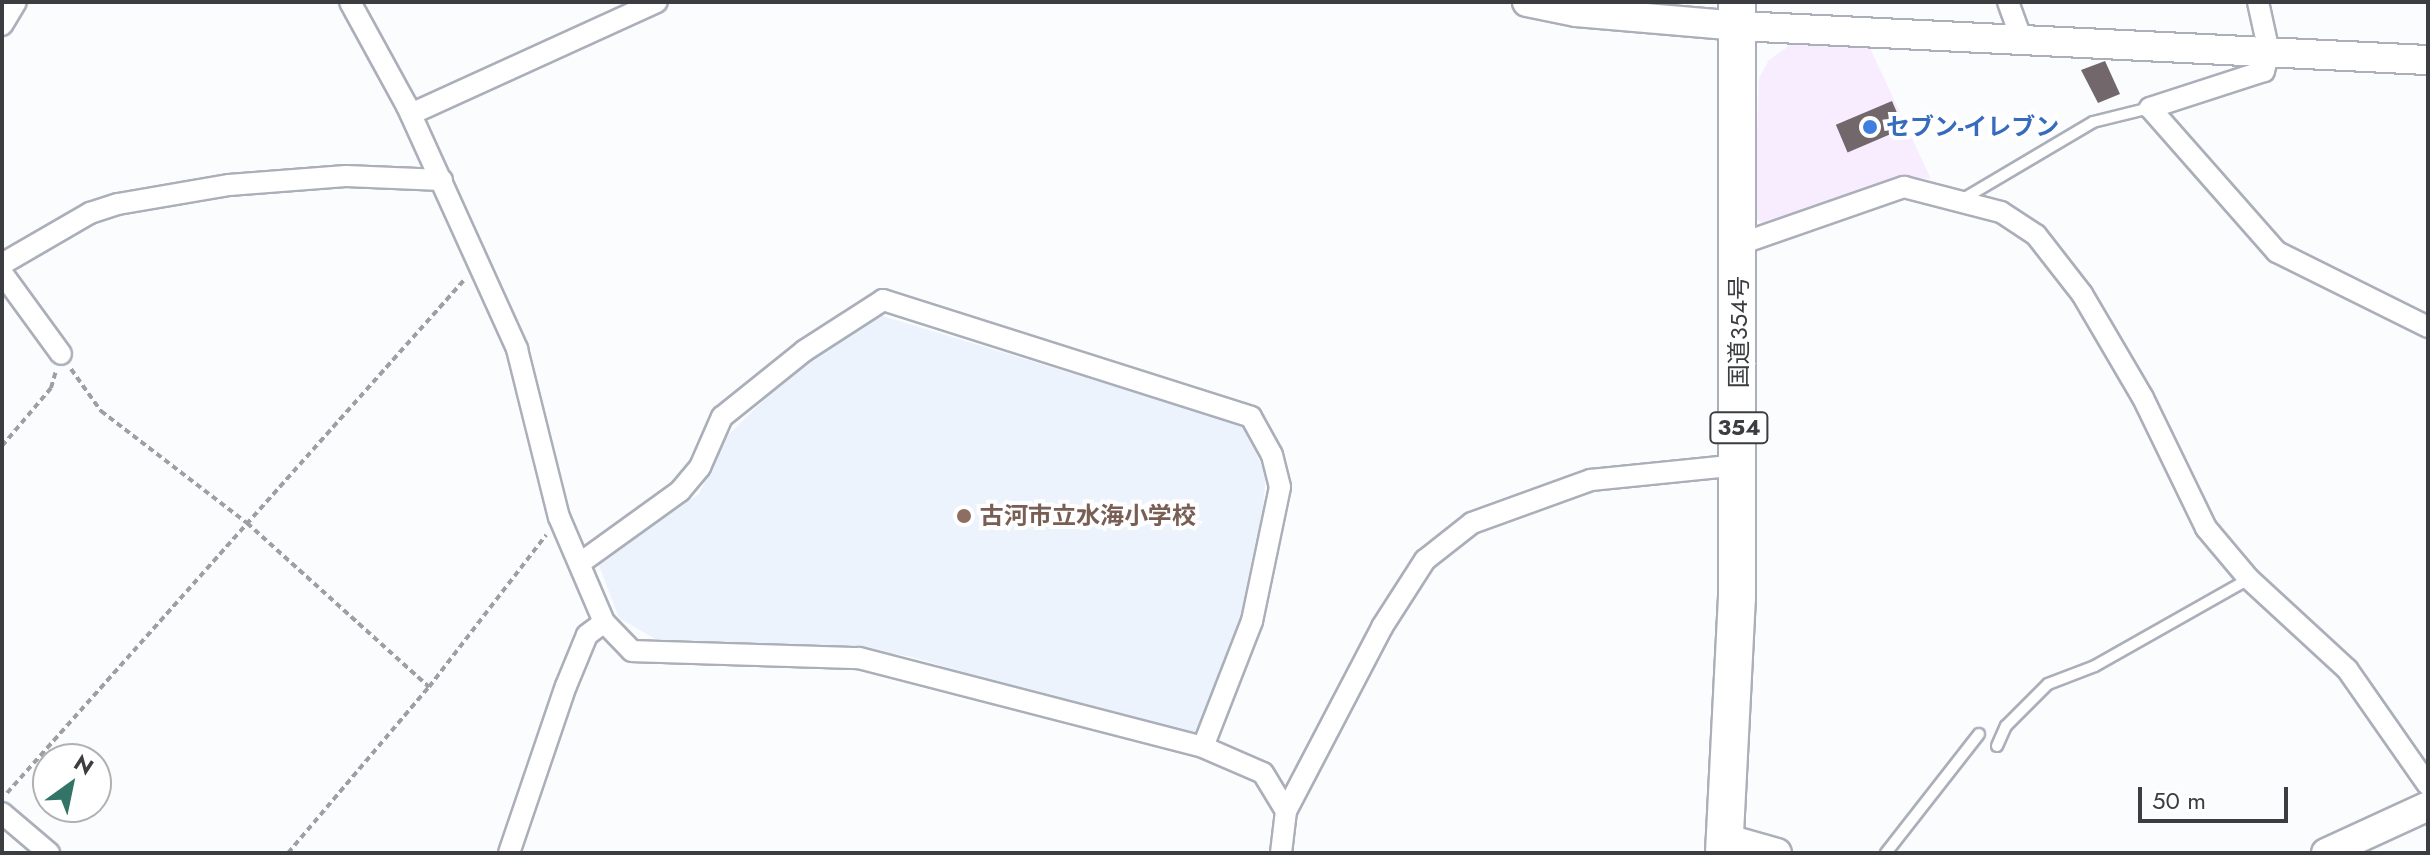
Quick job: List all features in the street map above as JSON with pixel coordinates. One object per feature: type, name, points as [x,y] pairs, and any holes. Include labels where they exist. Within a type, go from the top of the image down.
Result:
[{"type":"highway","name":"国道354号","points":[[1724,845],[1739,465],[1738,14]]},
{"type":"street","points":[[2,25],[16,2]]},
{"type":"street","points":[[350,2],[411,114],[517,349],[559,517],[583,561],[604,622],[632,651],[859,658],[1203,747],[1263,773],[1286,811]]},
{"type":"street","points":[[411,114],[657,2]]},
{"type":"street","points":[[1527,2],[2428,60]]},
{"type":"street","points":[[2008,2],[2020,35]]},
{"type":"street","points":[[2258,2],[2269,52],[2264,71],[2150,108],[2277,252],[2428,327]]},
{"type":"street","points":[[2,264],[90,213],[118,204],[258,182],[346,176],[442,180]]},
{"type":"street","points":[[1740,244],[1904,187],[1963,199],[2001,212],[2055,256],[2143,398],[2206,528],[2249,579],[2347,669],[2428,785]]},
{"type":"street","points":[[2,273],[61,354]]},
{"type":"street","points":[[583,561],[680,491],[700,467],[722,417],[804,351],[883,300],[1251,417],[1272,455],[1280,487],[1252,621],[1203,747]]},
{"type":"street","points":[[1281,853],[1286,811],[1382,627],[1425,560],[1472,523],[1591,480],[1739,465]]},
{"type":"street","points":[[509,853],[566,686],[587,635],[604,622]]},
{"type":"street","points":[[2326,853],[2428,806]]},
{"type":"street","points":[[2,813],[49,853]]},
{"type":"street","points":[[1724,845],[1777,853]]},
{"type":"lane","points":[[1963,199],[2093,122],[2150,108]]},
{"type":"lane","points":[[1997,746],[2006,726],[2048,684],[2095,666],[2249,579]]},
{"type":"lane","points":[[1886,853],[1979,734]]},
{"type":"path","points":[[2,799],[479,264]]},
{"type":"path","points":[[61,354],[101,411],[247,523],[429,687]]},
{"type":"path","points":[[2,446],[51,388],[61,354]]},
{"type":"path","points":[[288,853],[429,687],[559,517]]},
{"type":"shaded area","points":[[1796,41],[1869,46],[1931,179],[1906,177],[1763,223],[1754,218],[1759,78],[1769,60]]},
{"type":"shaded area","name":"古河市立水海小学校","points":[[883,316],[1242,425],[1266,474],[1260,539],[1240,621],[1199,736],[1068,706],[913,657],[851,647],[659,641],[619,618],[598,563],[699,494],[726,437],[809,356]]},
{"type":"building","points":[[2105,61],[2120,94],[2098,103],[2081,70]]},
{"type":"building","name":"セブン-イレブン","points":[[1892,101],[1904,129],[1848,152],[1836,125]]},
{"type":"place","name":"セブン-イレブン","points":[[1870,127]]},
{"type":"place","name":"古河市立水海小学校","points":[[964,516]]}]
